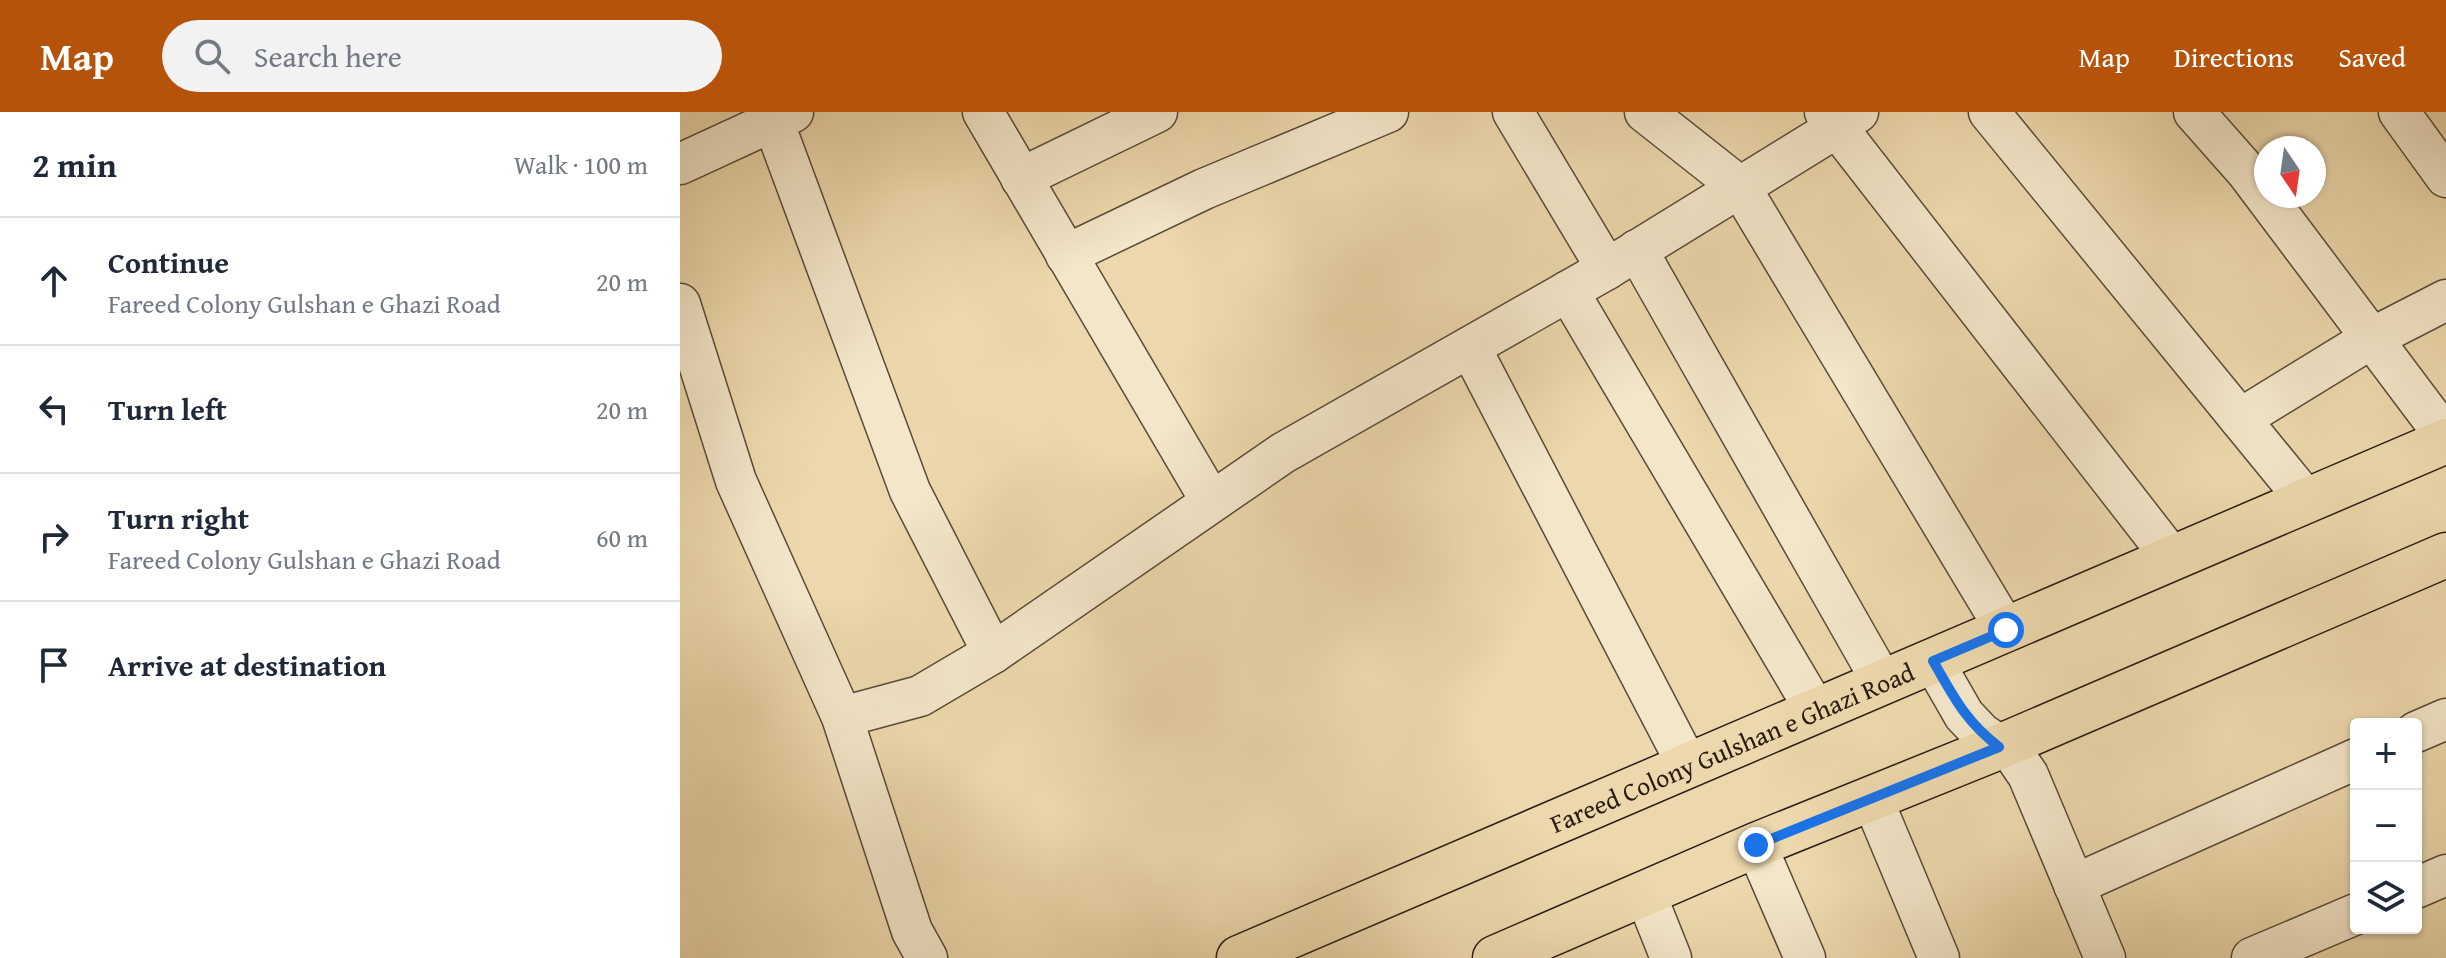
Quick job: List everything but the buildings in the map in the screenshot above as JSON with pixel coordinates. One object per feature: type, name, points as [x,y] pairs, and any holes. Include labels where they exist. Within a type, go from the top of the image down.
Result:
[{"type":"main road","name":"Fareed Colony Gulshan e Ghazi Road","points":[[1239,958],[2446,439]]},
{"type":"main road","points":[[1521,953],[1645,893],[1756,845],[1999,747],[2446,555]]},
{"type":"street","points":[[983,112],[1211,501]]},
{"type":"street","points":[[1021,178],[1157,112]]},
{"type":"street","points":[[1066,255],[1204,189],[1388,112]]},
{"type":"street","points":[[1513,112],[1622,259],[1883,683]]},
{"type":"street","points":[[1645,112],[1740,187],[2006,630]]},
{"type":"street","points":[[1989,112],[2307,501]]},
{"type":"street","points":[[2194,112],[2247,172],[2446,439]]},
{"type":"street","points":[[2399,112],[2446,177]]},
{"type":"street","points":[[680,164],[783,117],[910,491],[993,653]]},
{"type":"street","points":[[842,717],[920,696],[993,653],[1283,453],[1622,259],[1740,187],[1840,117],[2172,558]]},
{"type":"street","points":[[1568,291],[1816,711]]},
{"type":"street","points":[[2240,419],[2372,338],[2446,300]]},
{"type":"street","points":[[680,304],[736,481],[842,717],[912,931],[927,958]]},
{"type":"street","points":[[1470,347],[1688,766]]},
{"type":"street","points":[[1933,661],[1964,715],[1981,733],[2015,756],[2028,775],[2105,958]]},
{"type":"street","points":[[2422,729],[2446,719]]},
{"type":"street","points":[[2074,885],[2350,762]]},
{"type":"street","points":[[1872,798],[1939,958]]},
{"type":"street","points":[[1756,845],[1805,958]]},
{"type":"street","points":[[2422,885],[2446,875]]},
{"type":"street","points":[[1645,893],[1671,958]]},
{"type":"street","points":[[2252,958],[2350,917]]},
{"type":"route","points":[[1756,845],[1999,747],[1964,715],[1933,661],[2006,630]]}]
